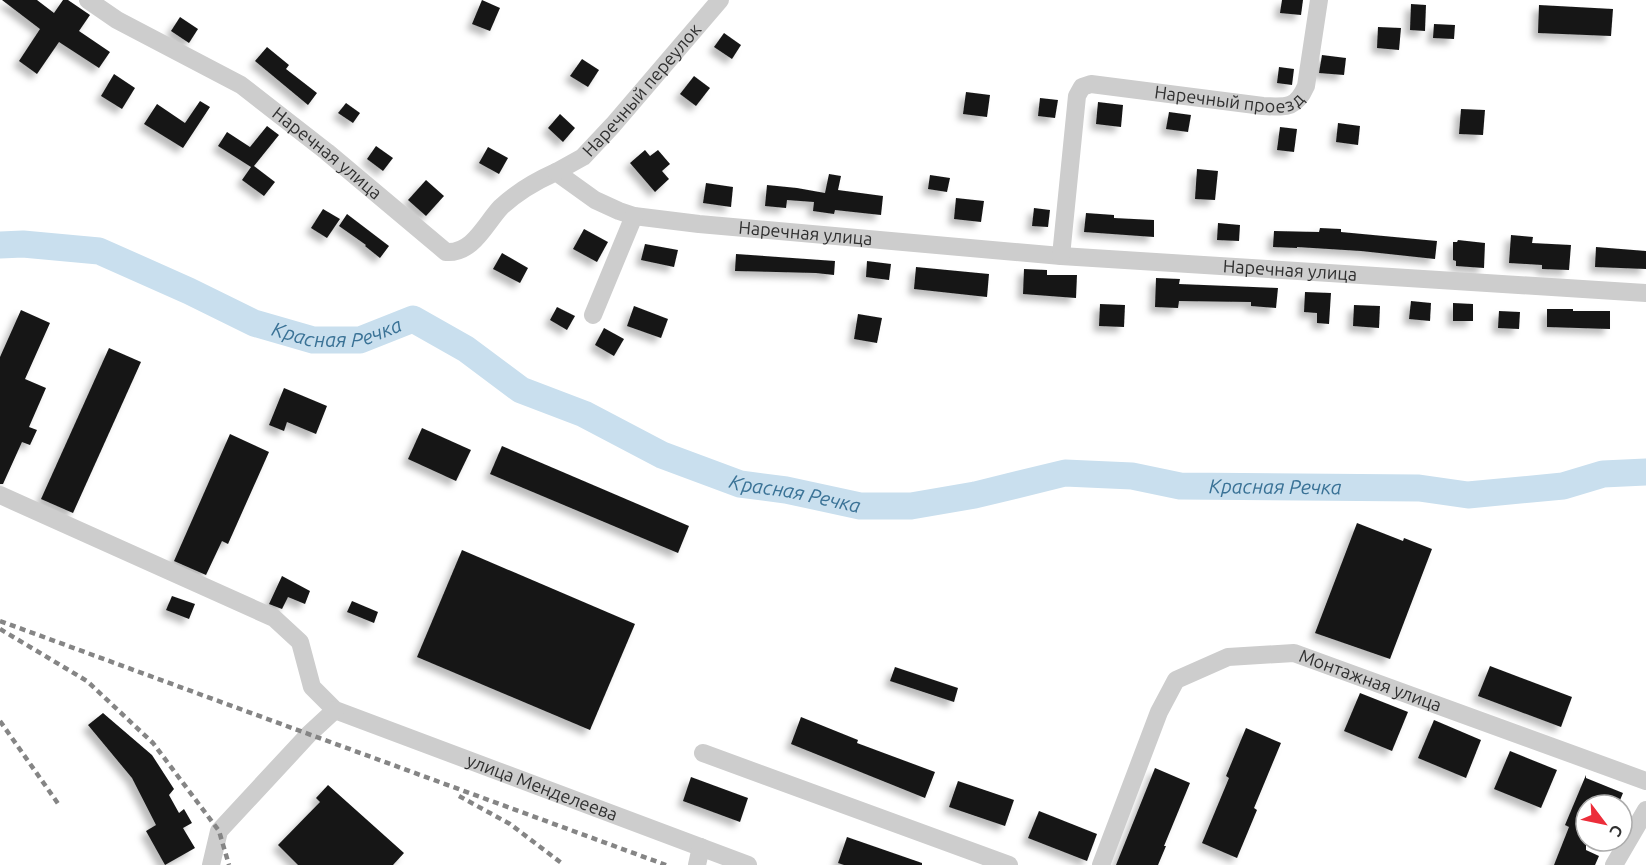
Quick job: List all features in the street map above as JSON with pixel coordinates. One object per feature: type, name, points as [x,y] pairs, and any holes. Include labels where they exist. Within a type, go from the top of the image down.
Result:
[{"type":"street","name":"Наречная улица","points":[[88,0],[117,20],[241,85],[327,152],[446,252],[455,253],[471,244],[502,207],[530,185],[556,172],[595,200],[634,216],[699,224],[1061,256],[1646,292]]},
{"type":"street","name":"Наречный переулок","points":[[556,172],[583,157],[720,0]]},
{"type":"street","name":"Наречный проезд","points":[[1061,256],[1077,96],[1082,87],[1091,84],[1263,106],[1292,105],[1301,98],[1306,86],[1319,0]]},
{"type":"street","points":[[593,315],[634,216]]},
{"type":"street","points":[[0,495],[274,618],[300,642],[312,687],[335,710],[309,734],[219,831],[211,865]]},
{"type":"street","name":"Монтажная улица","points":[[1101,865],[1159,712],[1176,680],[1228,657],[1294,653],[1646,781]]},
{"type":"street","name":"улица Менделеева","points":[[335,710],[699,856],[748,865]]},
{"type":"street","points":[[703,753],[1009,865]]},
{"type":"street","points":[[1614,865],[1646,810]]},
{"type":"building","points":[[2,0],[37,0],[54,13],[63,0],[68,0],[90,15],[79,31],[110,52],[99,68],[59,42],[37,74],[19,61],[40,29]]},
{"type":"building","points":[[482,0],[500,8],[490,31],[472,24]]},
{"type":"building","points":[[1282,0],[1303,0],[1301,15],[1280,13]]},
{"type":"building","points":[[1411,4],[1426,5],[1425,31],[1410,30]]},
{"type":"building","points":[[1539,5],[1613,9],[1611,36],[1538,33]]},
{"type":"building","points":[[180,17],[198,29],[189,43],[171,31]]},
{"type":"building","points":[[1434,24],[1455,25],[1454,39],[1433,38]]},
{"type":"building","points":[[1378,27],[1401,28],[1399,50],[1377,48]]},
{"type":"building","points":[[724,33],[741,45],[732,59],[714,47]]},
{"type":"building","points":[[267,47],[289,65],[286,69],[317,93],[308,105],[255,61]]},
{"type":"building","points":[[1322,55],[1346,58],[1344,75],[1319,73]]},
{"type":"building","points":[[582,59],[599,70],[588,87],[570,76]]},
{"type":"building","points":[[1279,67],[1294,69],[1292,85],[1277,83]]},
{"type":"building","points":[[114,74],[135,88],[122,109],[101,96]]},
{"type":"building","points":[[694,76],[710,88],[696,106],[680,94]]},
{"type":"building","points":[[966,92],[990,95],[987,117],[963,114]]},
{"type":"building","points":[[1040,98],[1058,100],[1055,118],[1038,116]]},
{"type":"building","points":[[200,101],[210,107],[183,148],[144,124],[157,104],[185,123]]},
{"type":"building","points":[[1098,102],[1123,105],[1121,127],[1096,124]]},
{"type":"building","points":[[346,103],[360,113],[353,123],[338,113]]},
{"type":"building","points":[[1461,109],[1485,110],[1483,135],[1459,134]]},
{"type":"building","points":[[1169,112],[1191,115],[1188,132],[1166,129]]},
{"type":"building","points":[[560,114],[575,128],[563,142],[548,128]]},
{"type":"building","points":[[1338,123],[1360,126],[1358,145],[1336,142]]},
{"type":"building","points":[[267,126],[279,135],[254,166],[275,182],[264,196],[242,180],[251,167],[218,146],[227,132],[250,147]]},
{"type":"building","points":[[1280,127],[1297,129],[1294,152],[1277,150]]},
{"type":"building","points":[[376,146],[393,158],[383,171],[367,159]]},
{"type":"building","points":[[488,147],[508,158],[499,174],[479,163]]},
{"type":"building","points":[[645,150],[650,156],[658,150],[670,164],[662,171],[669,179],[655,192],[630,163]]},
{"type":"building","points":[[1197,169],[1218,171],[1215,200],[1195,199]]},
{"type":"building","points":[[829,174],[841,176],[838,190],[883,196],[881,215],[835,210],[834,214],[813,211],[814,202],[787,200],[786,208],[765,206],[767,185],[825,193]]},
{"type":"building","points":[[930,175],[950,178],[947,192],[928,189]]},
{"type":"building","points":[[426,180],[444,196],[426,216],[408,200]]},
{"type":"building","points":[[706,183],[733,187],[731,207],[703,203]]},
{"type":"building","points":[[956,198],[984,201],[981,222],[954,219]]},
{"type":"building","points":[[1034,208],[1050,210],[1048,227],[1032,226]]},
{"type":"building","points":[[323,209],[340,219],[327,238],[311,228]]},
{"type":"building","points":[[1086,213],[1114,215],[1114,218],[1154,220],[1154,237],[1084,232]]},
{"type":"building","points":[[347,214],[389,246],[380,258],[339,226]]},
{"type":"building","points":[[1218,223],[1240,225],[1239,241],[1217,240]]},
{"type":"building","points":[[1320,228],[1437,241],[1435,259],[1361,251],[1273,247],[1274,231],[1319,232]]},
{"type":"building","points":[[584,229],[608,242],[597,262],[573,249]]},
{"type":"building","points":[[1511,235],[1533,237],[1532,243],[1571,245],[1569,270],[1542,269],[1542,265],[1509,263]]},
{"type":"building","points":[[1458,240],[1485,243],[1484,268],[1456,266],[1456,261],[1453,260],[1453,242]]},
{"type":"building","points":[[645,244],[678,250],[674,267],[641,260]]},
{"type":"building","points":[[1596,247],[1646,251],[1646,269],[1595,267]]},
{"type":"building","points":[[502,253],[528,268],[520,283],[493,269]]},
{"type":"building","points":[[736,254],[835,261],[834,275],[735,271]]},
{"type":"building","points":[[867,261],[891,264],[889,280],[866,277]]},
{"type":"building","points":[[916,267],[989,274],[987,297],[914,289]]},
{"type":"building","points":[[1024,269],[1047,270],[1047,275],[1077,275],[1076,298],[1023,294]]},
{"type":"building","points":[[1156,278],[1180,279],[1179,284],[1278,288],[1276,308],[1251,306],[1251,302],[1179,301],[1178,308],[1155,307]]},
{"type":"building","points":[[1305,292],[1331,293],[1329,324],[1317,323],[1317,313],[1304,312]]},
{"type":"building","points":[[1411,301],[1431,303],[1430,321],[1409,319]]},
{"type":"building","points":[[1453,303],[1473,304],[1473,321],[1453,321]]},
{"type":"building","points":[[1100,304],[1125,305],[1124,327],[1099,326]]},
{"type":"building","points":[[1354,305],[1380,306],[1379,328],[1353,326]]},
{"type":"building","points":[[634,306],[668,319],[661,338],[627,326]]},
{"type":"building","points":[[557,307],[575,316],[567,330],[550,320]]},
{"type":"building","points":[[1547,309],[1610,311],[1610,329],[1547,327]]},
{"type":"building","points":[[21,310],[50,323],[25,379],[46,388],[29,427],[37,430],[30,445],[22,442],[3,484],[0,484],[0,357]]},
{"type":"building","points":[[1499,311],[1520,312],[1519,329],[1498,328]]},
{"type":"building","points":[[858,314],[882,318],[877,343],[854,339]]},
{"type":"building","points":[[604,328],[624,339],[614,356],[595,345]]},
{"type":"building","points":[[109,348],[141,362],[73,513],[41,499]]},
{"type":"building","points":[[284,388],[327,406],[316,434],[287,422],[284,431],[269,425]]},
{"type":"building","points":[[422,428],[471,450],[456,481],[408,459]]},
{"type":"building","points":[[230,434],[269,452],[228,544],[222,541],[206,575],[174,561]]},
{"type":"building","points":[[502,446],[689,526],[678,553],[490,474]]},
{"type":"building","points":[[1357,523],[1403,541],[1404,538],[1432,549],[1390,659],[1315,633]]},
{"type":"building","points":[[462,550],[635,624],[590,730],[417,657]]},
{"type":"building","points":[[282,576],[310,591],[305,604],[288,597],[282,609],[269,604]]},
{"type":"building","points":[[172,596],[195,604],[189,619],[166,610]]},
{"type":"building","points":[[352,601],[378,612],[374,623],[347,612]]},
{"type":"building","points":[[1490,666],[1572,697],[1561,727],[1478,696]]},
{"type":"building","points":[[895,667],[958,688],[954,702],[890,681]]},
{"type":"building","points":[[1360,693],[1408,712],[1392,751],[1344,731]]},
{"type":"building","points":[[103,713],[152,755],[174,789],[169,795],[179,813],[184,809],[192,823],[183,828],[195,848],[165,865],[146,831],[156,825],[132,778],[88,725]]},
{"type":"building","points":[[801,717],[858,740],[857,743],[935,772],[925,798],[791,744]]},
{"type":"building","points":[[1434,720],[1481,740],[1466,778],[1418,758]]},
{"type":"building","points":[[1246,728],[1281,743],[1254,808],[1257,810],[1237,858],[1202,843],[1229,778],[1226,776]]},
{"type":"building","points":[[1510,751],[1557,770],[1541,808],[1494,789]]},
{"type":"building","points":[[1155,768],[1190,783],[1164,846],[1166,846],[1158,865],[1116,865]]},
{"type":"building","points":[[1586,775],[1586,778],[1623,793],[1578,793]]},
{"type":"building","points":[[691,777],[748,798],[740,822],[683,801]]},
{"type":"building","points":[[958,781],[1014,800],[1005,826],[949,807]]},
{"type":"building","points":[[328,785],[404,853],[393,865],[298,865],[278,845],[320,802],[316,798]]},
{"type":"building","points":[[1574,804],[1574,853],[1592,853],[1599,856],[1595,865],[1554,865],[1569,827],[1565,825]]},
{"type":"building","points":[[1039,811],[1097,834],[1087,861],[1028,838]]},
{"type":"building","points":[[847,837],[922,863],[922,865],[844,865],[838,863]]},
{"type":"waterway","name":"Красная Речка","points":[[0,245],[23,244],[99,251],[254,323],[313,340],[360,340],[413,319],[466,349],[521,390],[584,414],[662,455],[740,484],[786,490],[860,506],[911,506],[975,495],[1065,473],[1132,476],[1180,486],[1419,488],[1468,495],[1563,486],[1603,474],[1646,472]]},
{"type":"railway","points":[[0,621],[666,865]]},
{"type":"railway","points":[[0,629],[87,681],[153,743],[219,831],[229,865]]},
{"type":"railway","points":[[0,721],[59,805]]},
{"type":"railway","points":[[459,796],[510,824],[564,865]]}]
